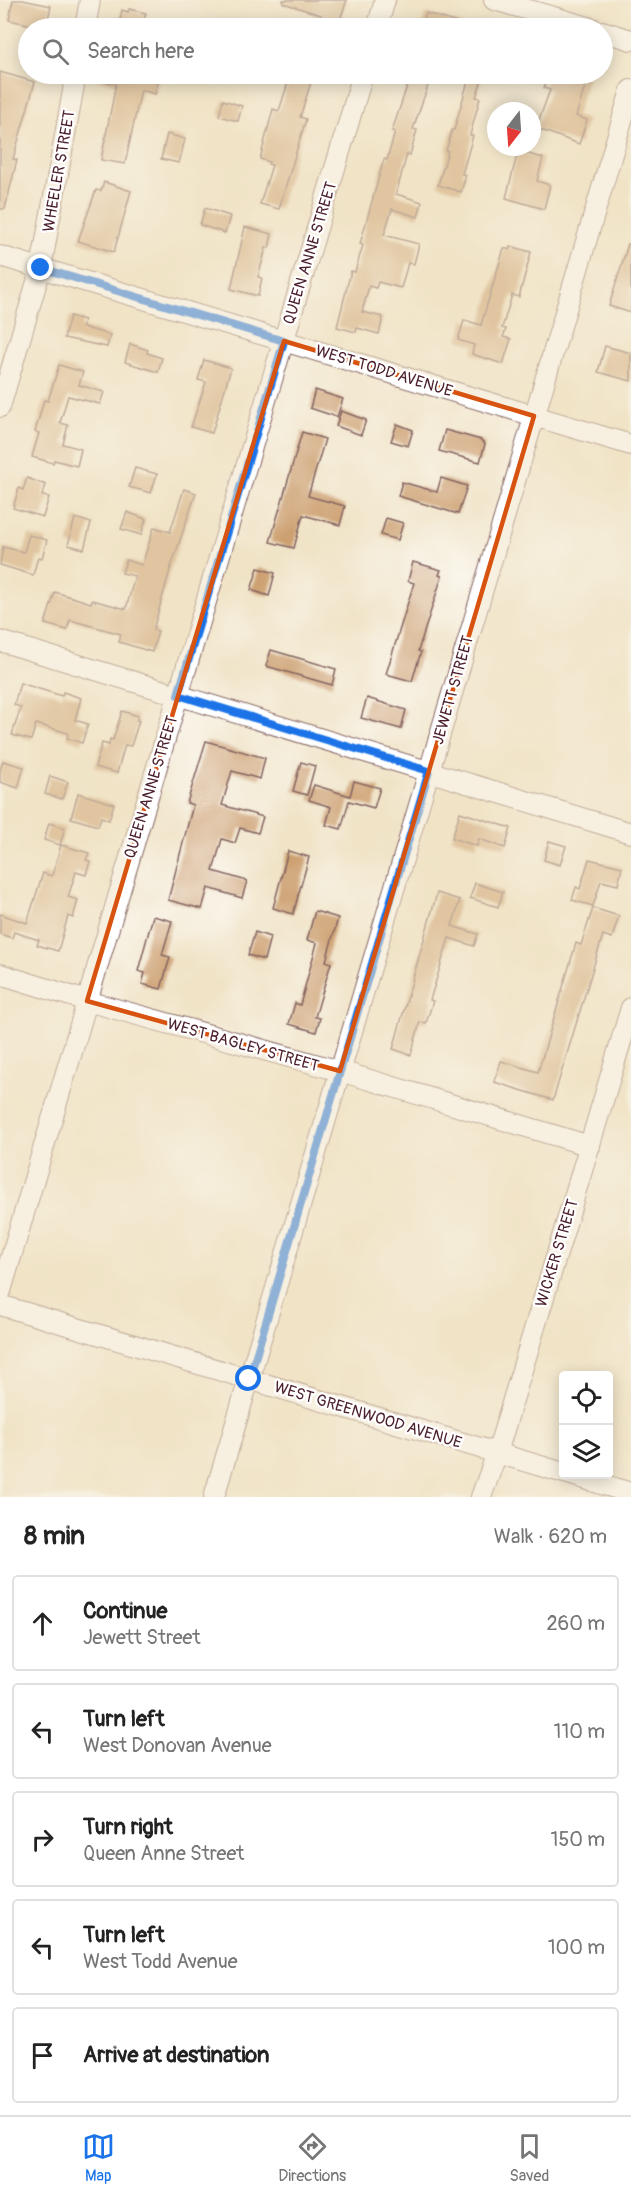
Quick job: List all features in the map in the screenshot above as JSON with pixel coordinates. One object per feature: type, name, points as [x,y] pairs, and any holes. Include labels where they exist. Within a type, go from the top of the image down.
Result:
[{"type":"street","points":[[87,18],[90,0]]},
{"type":"street","points":[[380,18],[385,0]]},
{"type":"street","points":[[494,0],[557,18]]},
{"type":"street","points":[[613,35],[631,40]]},
{"type":"street","name":"WHEELER STREET","points":[[0,407],[41,268],[74,84]]},
{"type":"street","name":"QUEEN ANNE STREET","points":[[0,1294],[360,84]]},
{"type":"street","name":"JEWETT STREET","points":[[214,1497],[631,90]]},
{"type":"street","name":"WEST TODD AVENUE","points":[[0,256],[631,445]]},
{"type":"street","points":[[0,640],[631,833]]},
{"type":"street","name":"WEST BAGLEY STREET","points":[[0,974],[87,1001],[340,1071],[590,1146]]},
{"type":"street","name":"WICKER STREET","points":[[481,1497],[631,1008]]},
{"type":"street","name":"WEST GREENWOOD AVENUE","points":[[0,1305],[559,1472]]},
{"type":"street","points":[[585,1479],[631,1493]]},
{"type":"highlighted area","points":[[284,341],[534,416],[340,1071],[87,1001]]},
{"type":"building","points":[[13,0],[51,6],[48,18],[18,18],[18,22],[9,20]]},
{"type":"building","points":[[283,0],[347,0],[341,18],[320,18],[321,15],[283,3]]},
{"type":"building","points":[[129,9],[146,13],[145,18],[120,18],[122,10],[128,12]]},
{"type":"building","points":[[426,13],[442,18],[424,18]]},
{"type":"building","points":[[0,72],[18,77],[18,84],[34,84],[13,159],[17,160],[5,209],[0,209]]},
{"type":"building","points":[[116,84],[158,84],[155,94],[141,90],[125,164],[101,160]]},
{"type":"building","points":[[287,84],[310,84],[300,117],[306,119],[279,209],[260,204],[272,165],[260,159],[273,109],[279,111]]},
{"type":"building","points":[[408,84],[429,84],[413,129],[417,130],[410,155],[407,154],[396,194],[422,202],[418,217],[392,209],[384,235],[419,244],[414,264],[408,263],[401,288],[378,282],[376,288],[369,286],[362,312],[383,317],[379,334],[357,328],[356,332],[337,327],[351,271],[355,272],[363,245],[360,244],[384,159],[387,160],[395,132],[392,131]]},
{"type":"building","points":[[467,84],[481,84],[476,97],[480,98],[470,135],[473,136],[462,174],[466,175],[461,192],[438,185],[452,130],[454,130]]},
{"type":"building","points":[[545,84],[586,84],[576,116],[587,120],[579,144],[541,130],[541,114],[550,90],[544,88]]},
{"type":"building","points":[[223,100],[242,106],[238,121],[219,116]]},
{"type":"building","points":[[167,134],[185,139],[179,163],[161,159]]},
{"type":"building","points":[[517,156],[543,158],[537,181],[550,185],[544,209],[506,198]]},
{"type":"building","points":[[104,182],[131,191],[114,252],[78,241],[96,190],[101,191]]},
{"type":"building","points":[[205,208],[230,216],[225,233],[200,225]]},
{"type":"building","points":[[245,227],[272,234],[258,277],[262,278],[258,296],[231,289]]},
{"type":"building","points":[[628,244],[631,244],[631,313],[609,306]]},
{"type":"building","points":[[510,246],[531,252],[519,297],[512,295],[502,328],[506,329],[503,337],[511,339],[503,364],[472,354],[474,345],[458,340],[464,320],[481,325],[504,248],[510,250]]},
{"type":"building","points":[[70,316],[84,320],[82,327],[110,335],[107,347],[64,338]]},
{"type":"building","points":[[130,344],[162,358],[158,372],[125,362]]},
{"type":"building","points":[[605,346],[631,353],[631,381],[598,372]]},
{"type":"building","points":[[204,360],[231,368],[212,433],[191,427],[206,382],[198,380]]},
{"type":"building","points":[[59,365],[83,372],[79,385],[104,392],[100,404],[68,396],[60,423],[68,425],[63,444],[81,449],[77,466],[32,457],[39,433],[35,432],[44,400],[48,401]]},
{"type":"building","points":[[315,390],[343,399],[337,417],[310,408]]},
{"type":"building","points":[[341,411],[366,420],[361,435],[336,426]]},
{"type":"building","points":[[397,424],[413,430],[408,446],[391,441]]},
{"type":"building","points":[[445,430],[481,440],[485,444],[480,462],[439,451]]},
{"type":"building","points":[[302,432],[325,439],[308,496],[345,506],[340,525],[303,515],[294,548],[270,542]]},
{"type":"building","points":[[135,468],[157,474],[151,493],[129,487]]},
{"type":"building","points":[[27,478],[46,485],[42,496],[49,497],[43,517],[13,508],[19,488],[23,490]]},
{"type":"building","points":[[441,478],[467,486],[458,514],[398,496],[402,482],[437,492]]},
{"type":"building","points":[[184,489],[196,493],[153,630],[158,631],[152,652],[119,642],[121,634],[70,620],[67,630],[45,624],[55,592],[91,603],[92,600],[126,609],[135,576],[122,573],[126,560],[142,565],[154,527],[170,532]]},
{"type":"building","points":[[127,512],[146,519],[141,535],[121,529]]},
{"type":"building","points":[[75,518],[91,523],[84,549],[68,545]]},
{"type":"building","points":[[386,518],[403,523],[398,540],[381,535]]},
{"type":"building","points":[[29,535],[47,540],[42,558],[38,557],[33,575],[0,565],[3,547],[24,552]]},
{"type":"building","points":[[413,562],[441,570],[439,575],[442,576],[418,651],[421,652],[412,681],[386,674],[414,583],[408,581]]},
{"type":"building","points":[[258,568],[275,573],[269,596],[251,590]]},
{"type":"building","points":[[271,650],[336,669],[332,685],[266,666]]},
{"type":"building","points":[[20,683],[62,696],[63,692],[81,698],[75,720],[88,724],[82,743],[67,738],[68,733],[36,724],[31,740],[12,735],[21,707],[14,705]]},
{"type":"building","points":[[367,698],[406,710],[401,729],[361,718]]},
{"type":"building","points":[[122,711],[138,716],[139,721],[131,746],[125,745],[117,773],[95,767],[102,743],[109,745],[110,739],[113,740]]},
{"type":"building","points":[[206,741],[265,758],[260,779],[232,771],[222,805],[263,817],[258,833],[240,828],[235,843],[222,839],[213,871],[247,881],[242,898],[208,888],[202,909],[168,900],[193,805],[187,803]]},
{"type":"building","points":[[3,761],[24,767],[18,788],[0,782]]},
{"type":"building","points":[[301,762],[315,766],[307,795],[293,791]]},
{"type":"building","points":[[50,776],[68,782],[62,799],[45,794]]},
{"type":"building","points":[[354,781],[380,788],[374,808],[349,801],[341,829],[326,825],[331,807],[309,800],[314,785],[350,796]]},
{"type":"building","points":[[78,793],[114,804],[109,820],[101,817],[98,826],[71,818]]},
{"type":"building","points":[[460,812],[511,828],[505,848],[479,839],[477,846],[452,838]]},
{"type":"building","points":[[49,823],[65,828],[60,845],[44,840]]},
{"type":"building","points":[[549,841],[566,846],[560,865],[544,860]]},
{"type":"building","points":[[61,845],[89,853],[86,860],[90,861],[86,875],[76,872],[68,897],[78,900],[73,918],[68,916],[58,951],[37,945],[39,940],[14,932],[12,938],[0,934],[0,914],[27,923],[43,873],[52,876]]},
{"type":"building","points":[[288,851],[309,857],[293,914],[273,908]]},
{"type":"building","points":[[589,859],[622,867],[618,885],[601,881],[593,906],[572,900],[576,887],[580,889]]},
{"type":"building","points":[[475,883],[503,892],[498,907],[470,898]]},
{"type":"building","points":[[437,893],[460,900],[452,926],[478,934],[474,946],[449,938],[430,1000],[433,1001],[426,1023],[420,1022],[411,1055],[393,1049]]},
{"type":"building","points":[[593,908],[619,916],[612,938],[603,935],[553,1100],[494,1082],[501,1061],[538,1072],[576,943],[581,945]]},
{"type":"building","points":[[315,911],[338,918],[326,961],[331,963],[315,1017],[320,1018],[316,1032],[289,1024],[295,1003],[300,1005],[317,943],[307,940]]},
{"type":"building","points":[[153,916],[172,921],[162,955],[170,957],[161,989],[142,984],[145,973],[138,971]]},
{"type":"building","points":[[255,932],[270,937],[264,960],[248,955]]},
{"type":"route","points":[[41,268],[284,341],[178,695],[429,771],[249,1379]]}]
